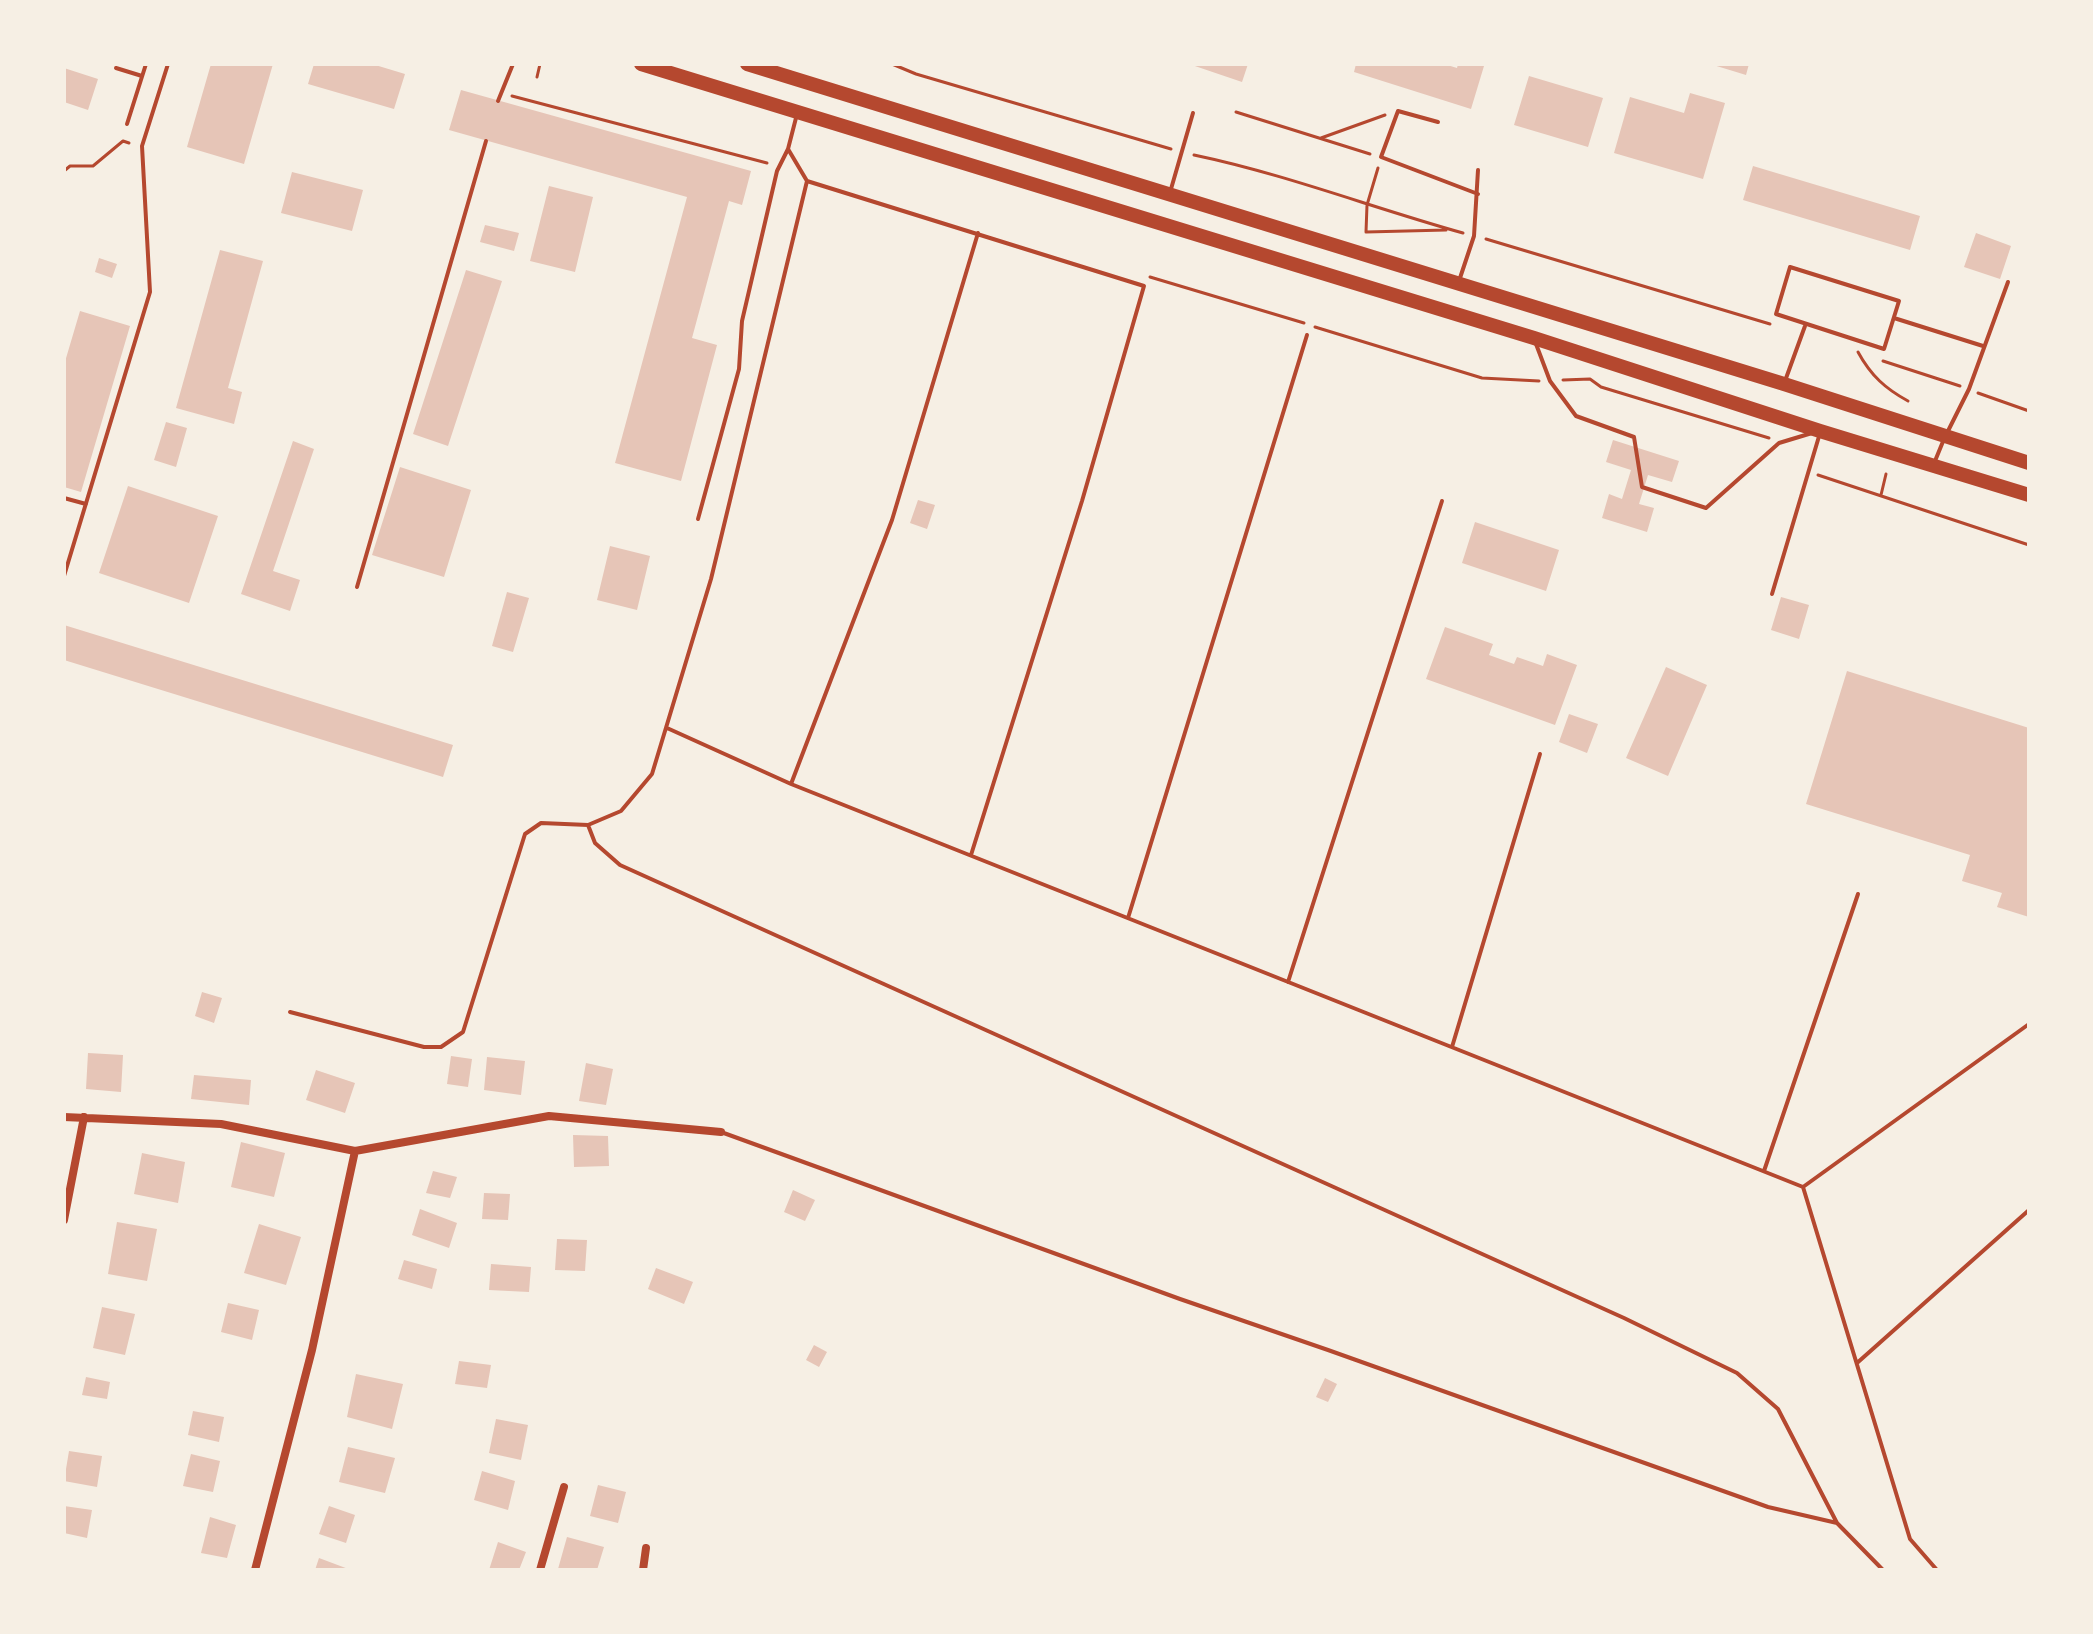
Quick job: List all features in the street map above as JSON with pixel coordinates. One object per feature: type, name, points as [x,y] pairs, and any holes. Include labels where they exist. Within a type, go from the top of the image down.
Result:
[{"type":"main road","points":[[641,64],[1534,338],[2029,495]]},
{"type":"main road","points":[[747,64],[1784,384],[2029,463]]},
{"type":"street","points":[[64,1117],[221,1124],[355,1151],[549,1116],[721,1132]]},
{"type":"street","points":[[64,1220],[84,1117]]},
{"type":"street","points":[[255,1570],[312,1350],[355,1151]]},
{"type":"street","points":[[540,1570],[564,1487]]},
{"type":"street","points":[[643,1570],[646,1548]]},
{"type":"lane","points":[[127,124],[146,64]]},
{"type":"lane","points":[[64,576],[150,292],[142,146],[168,64]]},
{"type":"lane","points":[[498,101],[513,64]]},
{"type":"lane","points":[[116,68],[142,76]]},
{"type":"lane","points":[[1438,122],[1398,111],[1381,157],[1478,194]]},
{"type":"lane","points":[[698,519],[739,369],[742,321],[777,171],[788,149],[797,112]]},
{"type":"lane","points":[[1170,196],[1193,113]]},
{"type":"lane","points":[[357,587],[486,141]]},
{"type":"lane","points":[[788,149],[807,181],[1144,286],[1082,501],[971,855]]},
{"type":"lane","points":[[1458,283],[1474,236],[1478,170]]},
{"type":"lane","points":[[290,1012],[424,1047],[441,1047],[463,1032],[525,834],[541,823],[588,825],[621,811],[652,774],[711,579],[807,181]]},
{"type":"lane","points":[[791,784],[892,520],[978,233]]},
{"type":"lane","points":[[1790,267],[1899,301],[1894,318],[1884,349],[1776,314],[1790,267]]},
{"type":"lane","points":[[1933,465],[1969,389],[2008,282]]},
{"type":"lane","points":[[1894,318],[1983,346]]},
{"type":"lane","points":[[1784,384],[1805,325]]},
{"type":"lane","points":[[1128,918],[1307,335]]},
{"type":"lane","points":[[1534,338],[1550,381],[1576,416],[1634,437],[1642,487],[1706,508],[1779,443],[1820,431]]},
{"type":"lane","points":[[1772,594],[1820,431]]},
{"type":"lane","points":[[64,498],[86,504]]},
{"type":"lane","points":[[1288,982],[1442,501]]},
{"type":"lane","points":[[64,541],[74,544]]},
{"type":"lane","points":[[667,728],[791,784],[1803,1187]]},
{"type":"lane","points":[[1452,1047],[1540,754]]},
{"type":"lane","points":[[588,825],[595,843],[620,865],[1624,1318],[1737,1373],[1778,1409],[1837,1523],[1883,1570]]},
{"type":"lane","points":[[1764,1171],[1858,894]]},
{"type":"lane","points":[[1803,1187],[2029,1024]]},
{"type":"lane","points":[[721,1132],[1180,1299],[1768,1507],[1837,1523]]},
{"type":"lane","points":[[1803,1187],[1910,1539],[1937,1570]]},
{"type":"lane","points":[[1857,1363],[2029,1210]]},
{"type":"path","points":[[537,77],[540,64]]},
{"type":"path","points":[[1321,138],[1398,111]]},
{"type":"path","points":[[1236,112],[1381,157],[1367,205],[1366,232],[1452,230]]},
{"type":"path","points":[[64,171],[70,166],[93,166],[123,141],[142,146]]},
{"type":"path","points":[[1858,352],[1868,370],[1887,390],[1908,401]]},
{"type":"path","points":[[1550,381],[1590,379],[1601,387],[1753,431],[1779,443]]},
{"type":"path","points":[[1807,471],[2029,545]]},
{"type":"path","points":[[1881,495],[1886,474]]},
{"type":"building","points":[[211,64],[273,64],[244,164],[187,147]]},
{"type":"building","points":[[314,64],[372,64],[405,74],[394,109],[308,84]]},
{"type":"building","points":[[1189,64],[1248,64],[1242,82]]},
{"type":"building","points":[[1356,64],[1444,64],[1457,68],[1458,64],[1484,66],[1471,109],[1354,72]]},
{"type":"building","points":[[1710,64],[1749,64],[1746,75]]},
{"type":"building","points":[[64,68],[98,79],[88,110],[64,102]]},
{"type":"building","points":[[1529,76],[1603,98],[1588,147],[1514,125]]},
{"type":"building","points":[[461,90],[751,171],[742,205],[729,201],[692,338],[717,345],[681,481],[615,463],[687,197],[449,130]]},
{"type":"building","points":[[1690,93],[1725,103],[1703,179],[1614,153],[1630,97],[1684,113]]},
{"type":"building","points":[[1753,166],[1920,216],[1910,250],[1743,200]]},
{"type":"building","points":[[292,172],[363,190],[352,231],[281,213]]},
{"type":"building","points":[[549,186],[593,197],[575,272],[530,261]]},
{"type":"building","points":[[485,225],[519,233],[514,251],[480,242]]},
{"type":"building","points":[[1976,233],[2011,246],[2000,279],[1964,267]]},
{"type":"building","points":[[220,250],[263,261],[228,388],[242,392],[234,424],[176,408]]},
{"type":"building","points":[[99,258],[117,264],[112,278],[95,272]]},
{"type":"building","points":[[466,270],[502,281],[448,446],[413,434]]},
{"type":"building","points":[[80,311],[130,326],[81,492],[64,487],[64,365]]},
{"type":"building","points":[[166,422],[187,428],[176,467],[154,460]]},
{"type":"building","points":[[1613,440],[1679,461],[1672,482],[1648,475],[1639,504],[1654,508],[1647,532],[1602,518],[1609,494],[1622,499],[1631,470],[1606,462]]},
{"type":"building","points":[[293,441],[314,449],[273,571],[300,580],[290,611],[241,594]]},
{"type":"building","points":[[400,467],[471,490],[444,577],[372,555]]},
{"type":"building","points":[[128,486],[218,516],[189,603],[99,573]]},
{"type":"building","points":[[918,500],[935,505],[927,529],[910,523]]},
{"type":"building","points":[[1475,522],[1559,550],[1546,591],[1462,563]]},
{"type":"building","points":[[610,546],[650,556],[637,610],[597,600]]},
{"type":"building","points":[[507,592],[529,598],[513,652],[492,646]]},
{"type":"building","points":[[1781,597],[1809,605],[1799,639],[1771,630]]},
{"type":"building","points":[[64,625],[453,745],[443,777],[64,660]]},
{"type":"building","points":[[1445,627],[1493,644],[1489,655],[1514,664],[1517,657],[1543,666],[1547,654],[1577,665],[1555,725],[1426,679]]},
{"type":"building","points":[[1666,667],[1707,685],[1668,776],[1626,758]]},
{"type":"building","points":[[1847,671],[2029,728],[2029,917],[1997,907],[2002,893],[1962,881],[1970,855],[1806,804]]},
{"type":"building","points":[[1569,714],[1598,724],[1587,753],[1559,742]]},
{"type":"building","points":[[202,992],[222,998],[214,1023],[195,1016]]},
{"type":"building","points":[[88,1053],[123,1055],[121,1092],[86,1089]]},
{"type":"building","points":[[451,1056],[472,1059],[468,1087],[447,1084]]},
{"type":"building","points":[[487,1057],[525,1061],[521,1095],[484,1090]]},
{"type":"building","points":[[586,1063],[613,1069],[606,1105],[579,1101]]},
{"type":"building","points":[[316,1070],[355,1083],[345,1113],[306,1100]]},
{"type":"building","points":[[194,1075],[251,1080],[249,1105],[191,1099]]},
{"type":"building","points":[[573,1135],[608,1136],[609,1166],[574,1167]]},
{"type":"building","points":[[241,1142],[285,1153],[274,1197],[231,1187]]},
{"type":"building","points":[[142,1153],[185,1162],[178,1203],[134,1194]]},
{"type":"building","points":[[433,1171],[457,1177],[450,1198],[426,1193]]},
{"type":"building","points":[[793,1190],[815,1200],[805,1221],[784,1212]]},
{"type":"building","points":[[484,1193],[510,1194],[508,1220],[482,1219]]},
{"type":"building","points":[[420,1209],[457,1223],[449,1248],[412,1235]]},
{"type":"building","points":[[117,1222],[157,1229],[147,1281],[108,1274]]},
{"type":"building","points":[[259,1224],[301,1237],[286,1285],[244,1273]]},
{"type":"building","points":[[557,1239],[587,1240],[585,1271],[555,1270]]},
{"type":"building","points":[[404,1260],[437,1269],[432,1289],[398,1279]]},
{"type":"building","points":[[491,1264],[531,1267],[529,1292],[489,1290]]},
{"type":"building","points":[[656,1268],[693,1282],[684,1304],[648,1289]]},
{"type":"building","points":[[228,1303],[259,1310],[252,1340],[221,1332]]},
{"type":"building","points":[[102,1307],[135,1314],[125,1355],[93,1348]]},
{"type":"building","points":[[814,1345],[827,1352],[819,1367],[806,1360]]},
{"type":"building","points":[[459,1361],[491,1365],[487,1388],[455,1384]]},
{"type":"building","points":[[356,1374],[403,1384],[392,1429],[347,1417]]},
{"type":"building","points":[[86,1377],[110,1382],[107,1399],[82,1395]]},
{"type":"building","points":[[1325,1378],[1337,1384],[1328,1402],[1316,1397]]},
{"type":"building","points":[[193,1411],[224,1417],[219,1442],[188,1435]]},
{"type":"building","points":[[496,1419],[528,1425],[521,1460],[489,1453]]},
{"type":"building","points":[[348,1447],[395,1458],[385,1493],[339,1482]]},
{"type":"building","points":[[69,1451],[102,1456],[97,1487],[64,1481]]},
{"type":"building","points":[[191,1454],[220,1461],[213,1492],[183,1486]]},
{"type":"building","points":[[482,1471],[515,1481],[508,1510],[474,1500]]},
{"type":"building","points":[[598,1485],[626,1492],[618,1523],[590,1516]]},
{"type":"building","points":[[64,1506],[92,1510],[87,1538],[64,1533]]},
{"type":"building","points":[[329,1506],[355,1515],[346,1543],[319,1534]]},
{"type":"building","points":[[210,1517],[236,1525],[227,1558],[201,1553]]},
{"type":"building","points":[[567,1537],[604,1547],[597,1570],[558,1569]]},
{"type":"building","points":[[498,1542],[526,1552],[519,1570],[489,1570]]},
{"type":"building","points":[[319,1558],[351,1570],[315,1570]]}]
